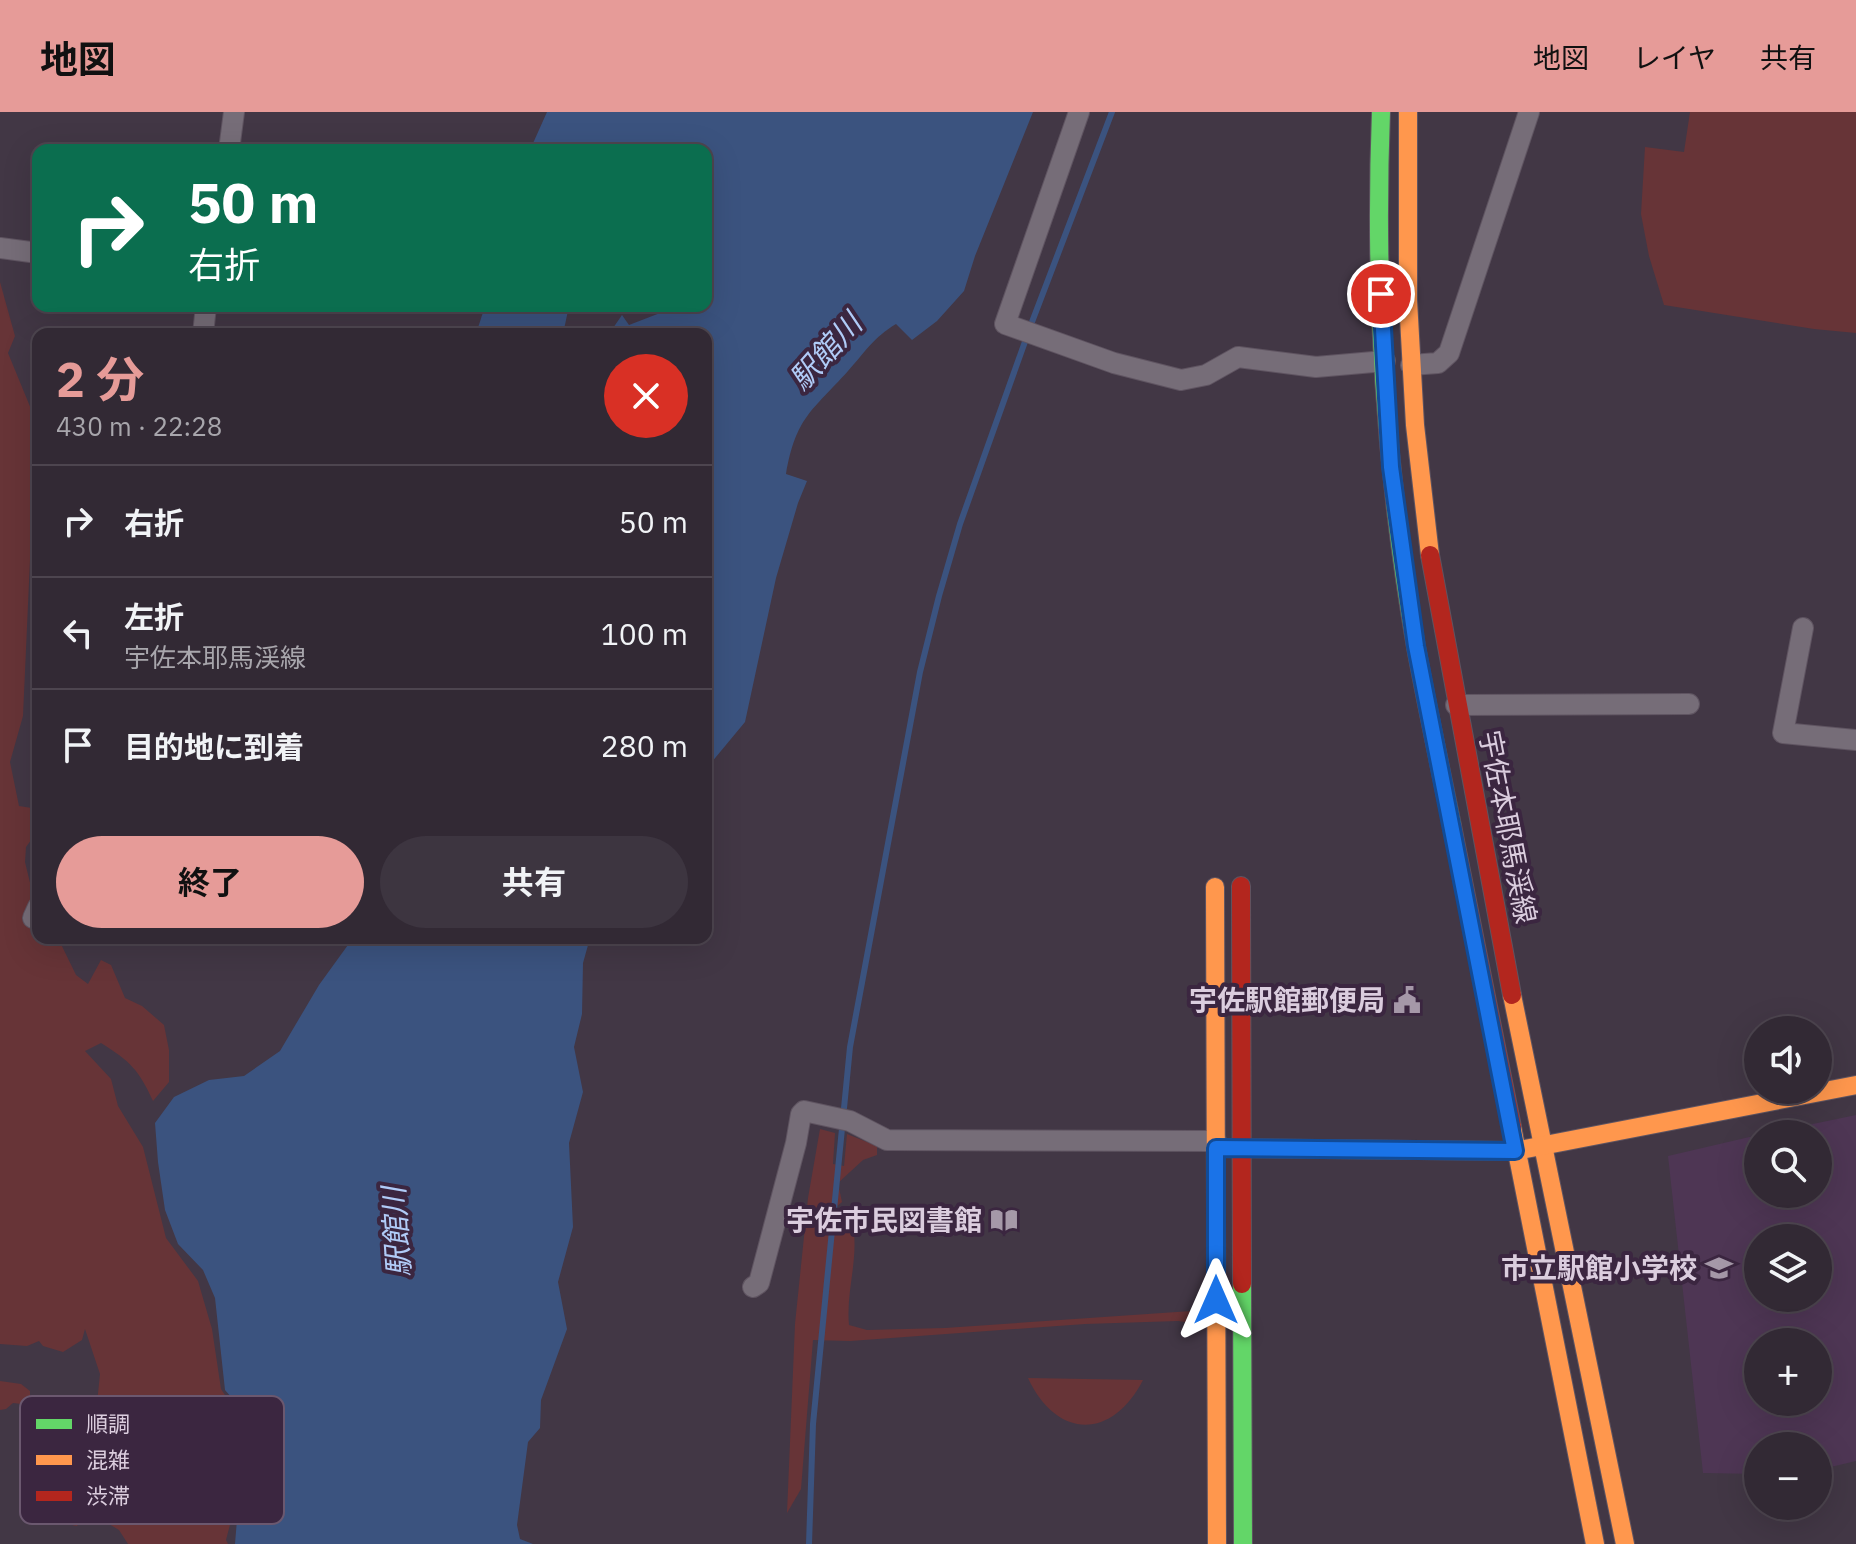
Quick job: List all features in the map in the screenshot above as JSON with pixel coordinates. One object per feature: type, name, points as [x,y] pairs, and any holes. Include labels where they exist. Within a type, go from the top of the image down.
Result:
[{"type":"main road","name":"宇佐本耶馬渓線","points":[[1381,112],[1380,236],[1391,467],[1416,646],[1595,1544]]},
{"type":"main road","name":"宇佐本耶馬渓線","points":[[1408,112],[1406,238],[1411,365],[1431,561],[1498,930],[1625,1544]]},
{"type":"main road","points":[[1241,886],[1243,1544]]},
{"type":"main road","points":[[1215,887],[1217,1544]]},
{"type":"main road","points":[[1216,1144],[1242,1148],[1515,1151],[1856,1085]]},
{"type":"street","points":[[230,144],[234,112]]},
{"type":"street","points":[[1079,112],[1005,324],[1139,371],[1185,381],[1206,375],[1238,357],[1316,367],[1385,361]]},
{"type":"street","points":[[1411,365],[1438,363],[1449,353],[1529,112]]},
{"type":"street","points":[[0,248],[32,252]]},
{"type":"street","points":[[1803,628],[1783,733],[1856,740]]},
{"type":"street","points":[[1456,705],[1689,704]]},
{"type":"street","points":[[753,1287],[759,1283],[804,1111],[850,1121],[887,1140],[1216,1144]]},
{"type":"shaded area","points":[[1690,112],[1856,112],[1856,333],[1664,305],[1649,256],[1641,214],[1645,147],[1684,152]]},
{"type":"shaded area","points":[[0,282],[15,336],[8,353],[32,411],[32,515],[23,716],[10,762],[19,806],[32,808],[32,839],[26,847],[25,862],[32,891],[32,944],[61,944],[76,975],[88,984],[101,960],[111,965],[125,998],[142,1006],[164,1025],[169,1050],[169,1082],[153,1101],[133,1067],[119,1055],[101,1043],[85,1051],[111,1079],[118,1106],[143,1147],[166,1238],[198,1281],[212,1329],[221,1389],[226,1396],[98,1396],[100,1374],[85,1329],[82,1340],[63,1352],[43,1346],[39,1341],[27,1346],[0,1344]]},
{"type":"shaded area","name":"市立駅館小学校","points":[[1856,1115],[1856,1461],[1832,1467],[1832,1432],[1744,1432],[1744,1474],[1703,1473],[1668,1156],[1744,1138],[1744,1208],[1832,1208],[1832,1120]]},
{"type":"shaded area","points":[[820,1129],[835,1133],[833,1164],[844,1166],[847,1134],[877,1146],[877,1155],[863,1160],[838,1183],[842,1202],[825,1217],[854,1233],[849,1325],[867,1330],[945,1328],[1206,1310],[1205,1325],[1178,1321],[1085,1324],[850,1341],[813,1340],[801,1489],[787,1513],[795,1324],[808,1198]]},
{"type":"shaded area","points":[[1028,1378],[1143,1380],[1116,1414],[1101,1422],[1085,1425],[1069,1422],[1054,1413]]},
{"type":"shaded area","points":[[0,1381],[21,1384],[30,1391],[30,1396],[20,1396],[20,1404],[13,1403],[0,1410]]},
{"type":"shaded area","points":[[109,1524],[230,1524],[226,1540],[228,1544],[128,1544],[119,1530]]},
{"type":"water","name":"駅館川","points":[[547,112],[1033,112],[964,291],[937,321],[912,340],[896,324],[881,334],[815,406],[795,439],[786,474],[807,481],[776,578],[745,722],[712,762],[712,328],[613,328],[622,315],[629,325],[663,312],[712,312],[712,144],[533,144]]},
{"type":"water","points":[[483,312],[568,312],[564,328],[478,328]]},
{"type":"water","name":"駅館川","points":[[349,944],[588,944],[583,963],[582,1014],[574,1047],[583,1092],[569,1143],[573,1227],[558,1282],[567,1329],[541,1400],[540,1428],[528,1442],[517,1525],[520,1539],[533,1544],[235,1544],[237,1524],[284,1524],[284,1396],[230,1396],[225,1390],[215,1298],[203,1270],[178,1244],[165,1210],[155,1123],[174,1097],[209,1080],[244,1076],[280,1051],[319,985]]},
{"type":"waterway","points":[[809,1544],[813,1424],[850,1047],[920,672],[960,524],[1112,112]]},
{"type":"traffic: fast","points":[[1381,112],[1379,246],[1389,447],[1416,647],[1452,826]]},
{"type":"traffic: fast","points":[[1242,1284],[1243,1544]]},
{"type":"traffic: slow","points":[[1408,112],[1408,300],[1415,425],[1430,555]]},
{"type":"traffic: slow","points":[[1215,887],[1217,1544]]},
{"type":"traffic: slow","points":[[1512,995],[1625,1544]]},
{"type":"traffic: slow","points":[[1222,1148],[1515,1151],[1856,1085]]},
{"type":"traffic: slow","points":[[1512,1127],[1595,1544]]},
{"type":"traffic: jam","points":[[1430,555],[1512,995]]},
{"type":"traffic: jam","points":[[1452,826],[1512,1127]]},
{"type":"traffic: jam","points":[[1241,886],[1242,1284]]},
{"type":"place","name":"宇佐駅館郵便局","points":[[1407,1000]]},
{"type":"place","name":"宇佐市民図書館","points":[[1004,1220]]},
{"type":"place","name":"市立駅館小学校","points":[[1719,1268]]},
{"type":"route","points":[[1216,1300],[1216,1148],[1515,1151],[1416,646],[1391,467],[1381,294]]}]
